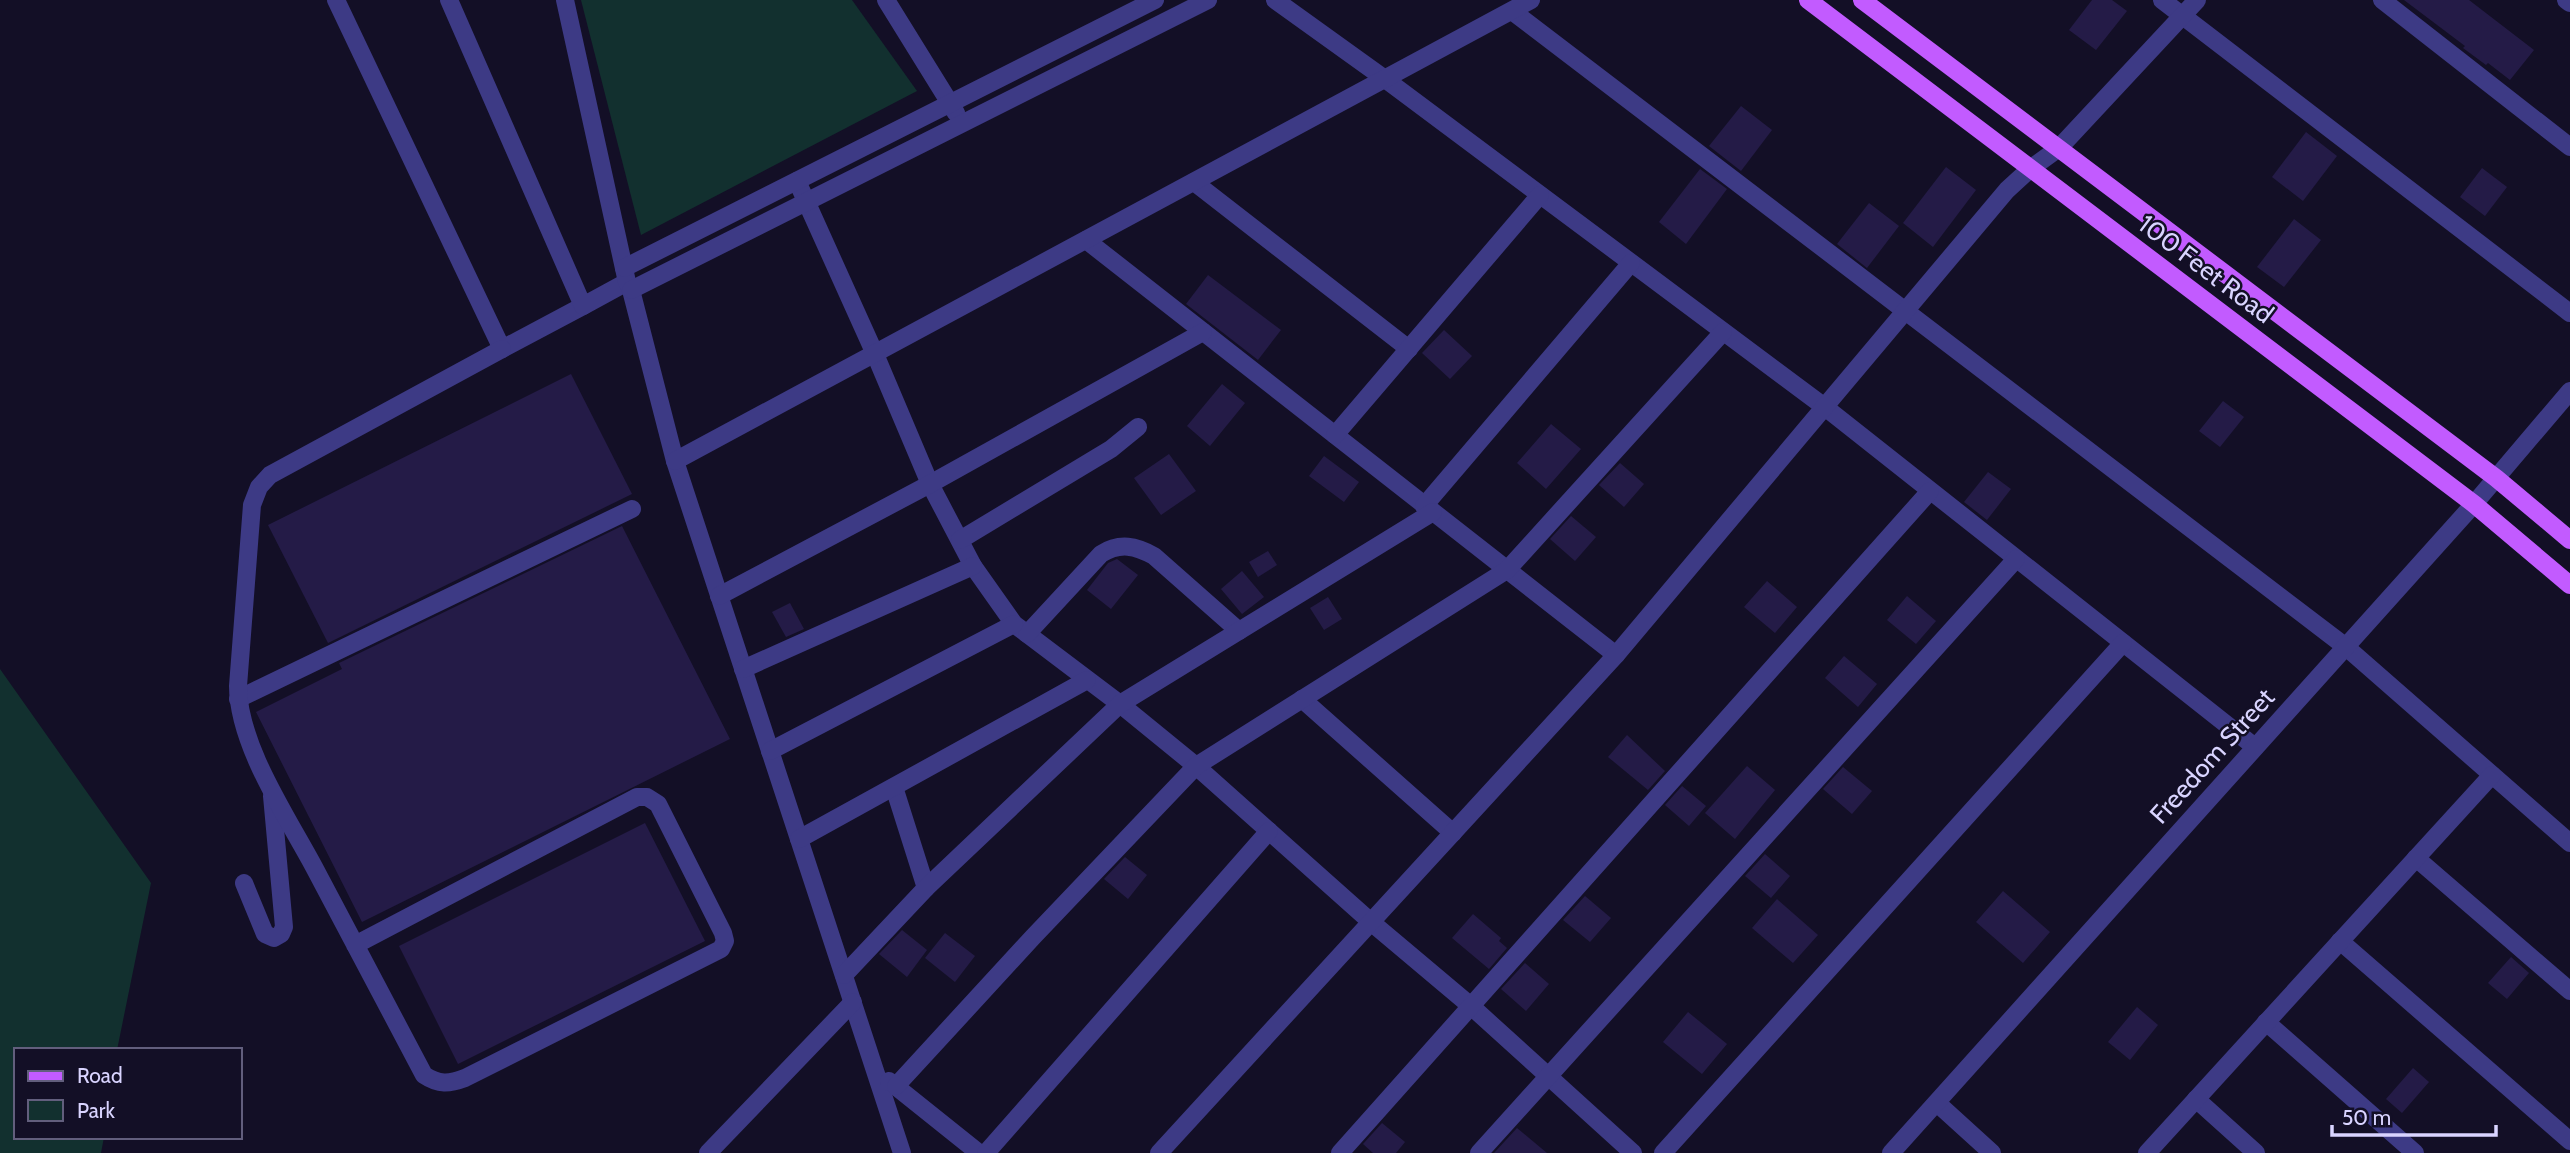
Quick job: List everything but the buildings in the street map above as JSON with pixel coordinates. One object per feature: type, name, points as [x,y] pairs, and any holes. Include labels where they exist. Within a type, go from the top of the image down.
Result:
[{"type":"main road","name":"100 Feet Road","points":[[1808,0],[2474,504],[2570,584]]},
{"type":"main road","name":"100 Feet Road","points":[[1862,0],[2496,478],[2570,540]]},
{"type":"street","points":[[336,0],[502,349]]},
{"type":"street","points":[[449,0],[583,306]]},
{"type":"street","points":[[565,0],[627,280],[675,461],[902,1153]]},
{"type":"street","points":[[886,0],[962,124]]},
{"type":"street","points":[[355,945],[637,797],[647,797],[658,804],[725,941],[721,950],[450,1084],[435,1083],[424,1076],[253,752],[243,725],[238,699],[252,505],[259,487],[270,475],[314,449],[583,306],[797,181],[1155,0]]},
{"type":"street","points":[[627,280],[808,201],[1208,0]]},
{"type":"street","points":[[1275,0],[1826,408],[2255,747]]},
{"type":"street","points":[[675,461],[1531,0]]},
{"type":"street","points":[[2162,0],[2570,313]]},
{"type":"street","points":[[1158,1153],[1616,655],[2007,190],[2059,148],[2197,0]]},
{"type":"street","points":[[2382,0],[2570,147]]},
{"type":"street","points":[[1512,11],[2346,647],[2570,843]]},
{"type":"street","points":[[797,181],[930,484],[973,566],[1020,629],[1120,704],[1196,766],[1371,922],[1472,1007],[1546,1077],[1633,1153]]},
{"type":"street","points":[[1194,182],[1409,349]]},
{"type":"street","points":[[1335,435],[1540,195]]},
{"type":"street","points":[[1086,240],[1616,655]]},
{"type":"street","points":[[844,975],[926,888],[1120,704],[1428,509],[1631,263]]},
{"type":"street","points":[[896,1086],[1042,927],[1196,766],[1507,570],[1723,331]]},
{"type":"street","points":[[719,596],[930,484],[1203,332]]},
{"type":"street","name":"Freedom Street","points":[[1891,1153],[2474,504],[2570,391]]},
{"type":"street","points":[[960,540],[1111,449],[1139,427]]},
{"type":"street","points":[[1340,1153],[1930,491]]},
{"type":"street","points":[[238,699],[632,509]]},
{"type":"street","points":[[770,751],[1020,629],[1101,554],[1111,548],[1138,547],[1154,556],[1239,631]]},
{"type":"street","points":[[1479,1153],[2016,559]]},
{"type":"street","points":[[743,669],[973,566]]},
{"type":"street","points":[[1663,1153],[2123,643]]},
{"type":"street","points":[[799,839],[1087,680]]},
{"type":"street","points":[[1302,699],[1453,833]]},
{"type":"street","points":[[2147,1153],[2492,775]]},
{"type":"street","points":[[244,883],[265,934],[274,938],[281,934],[284,927],[271,786]]},
{"type":"street","points":[[894,787],[926,888]]},
{"type":"street","points":[[986,1153],[1269,831]]},
{"type":"street","points":[[2416,858],[2570,991]]},
{"type":"street","points":[[2340,941],[2570,1140]]},
{"type":"street","points":[[708,1153],[853,1002]]},
{"type":"street","points":[[2266,1022],[2416,1153]]},
{"type":"street","points":[[874,1069],[979,1153]]},
{"type":"street","points":[[2196,1099],[2256,1153]]},
{"type":"street","points":[[1937,1104],[1992,1153]]},
{"type":"green space","points":[[581,0],[852,0],[917,91],[641,235]]},
{"type":"green space","points":[[0,669],[151,883],[117,1048],[14,1048],[14,1139],[104,1139],[101,1153],[0,1153]]}]
